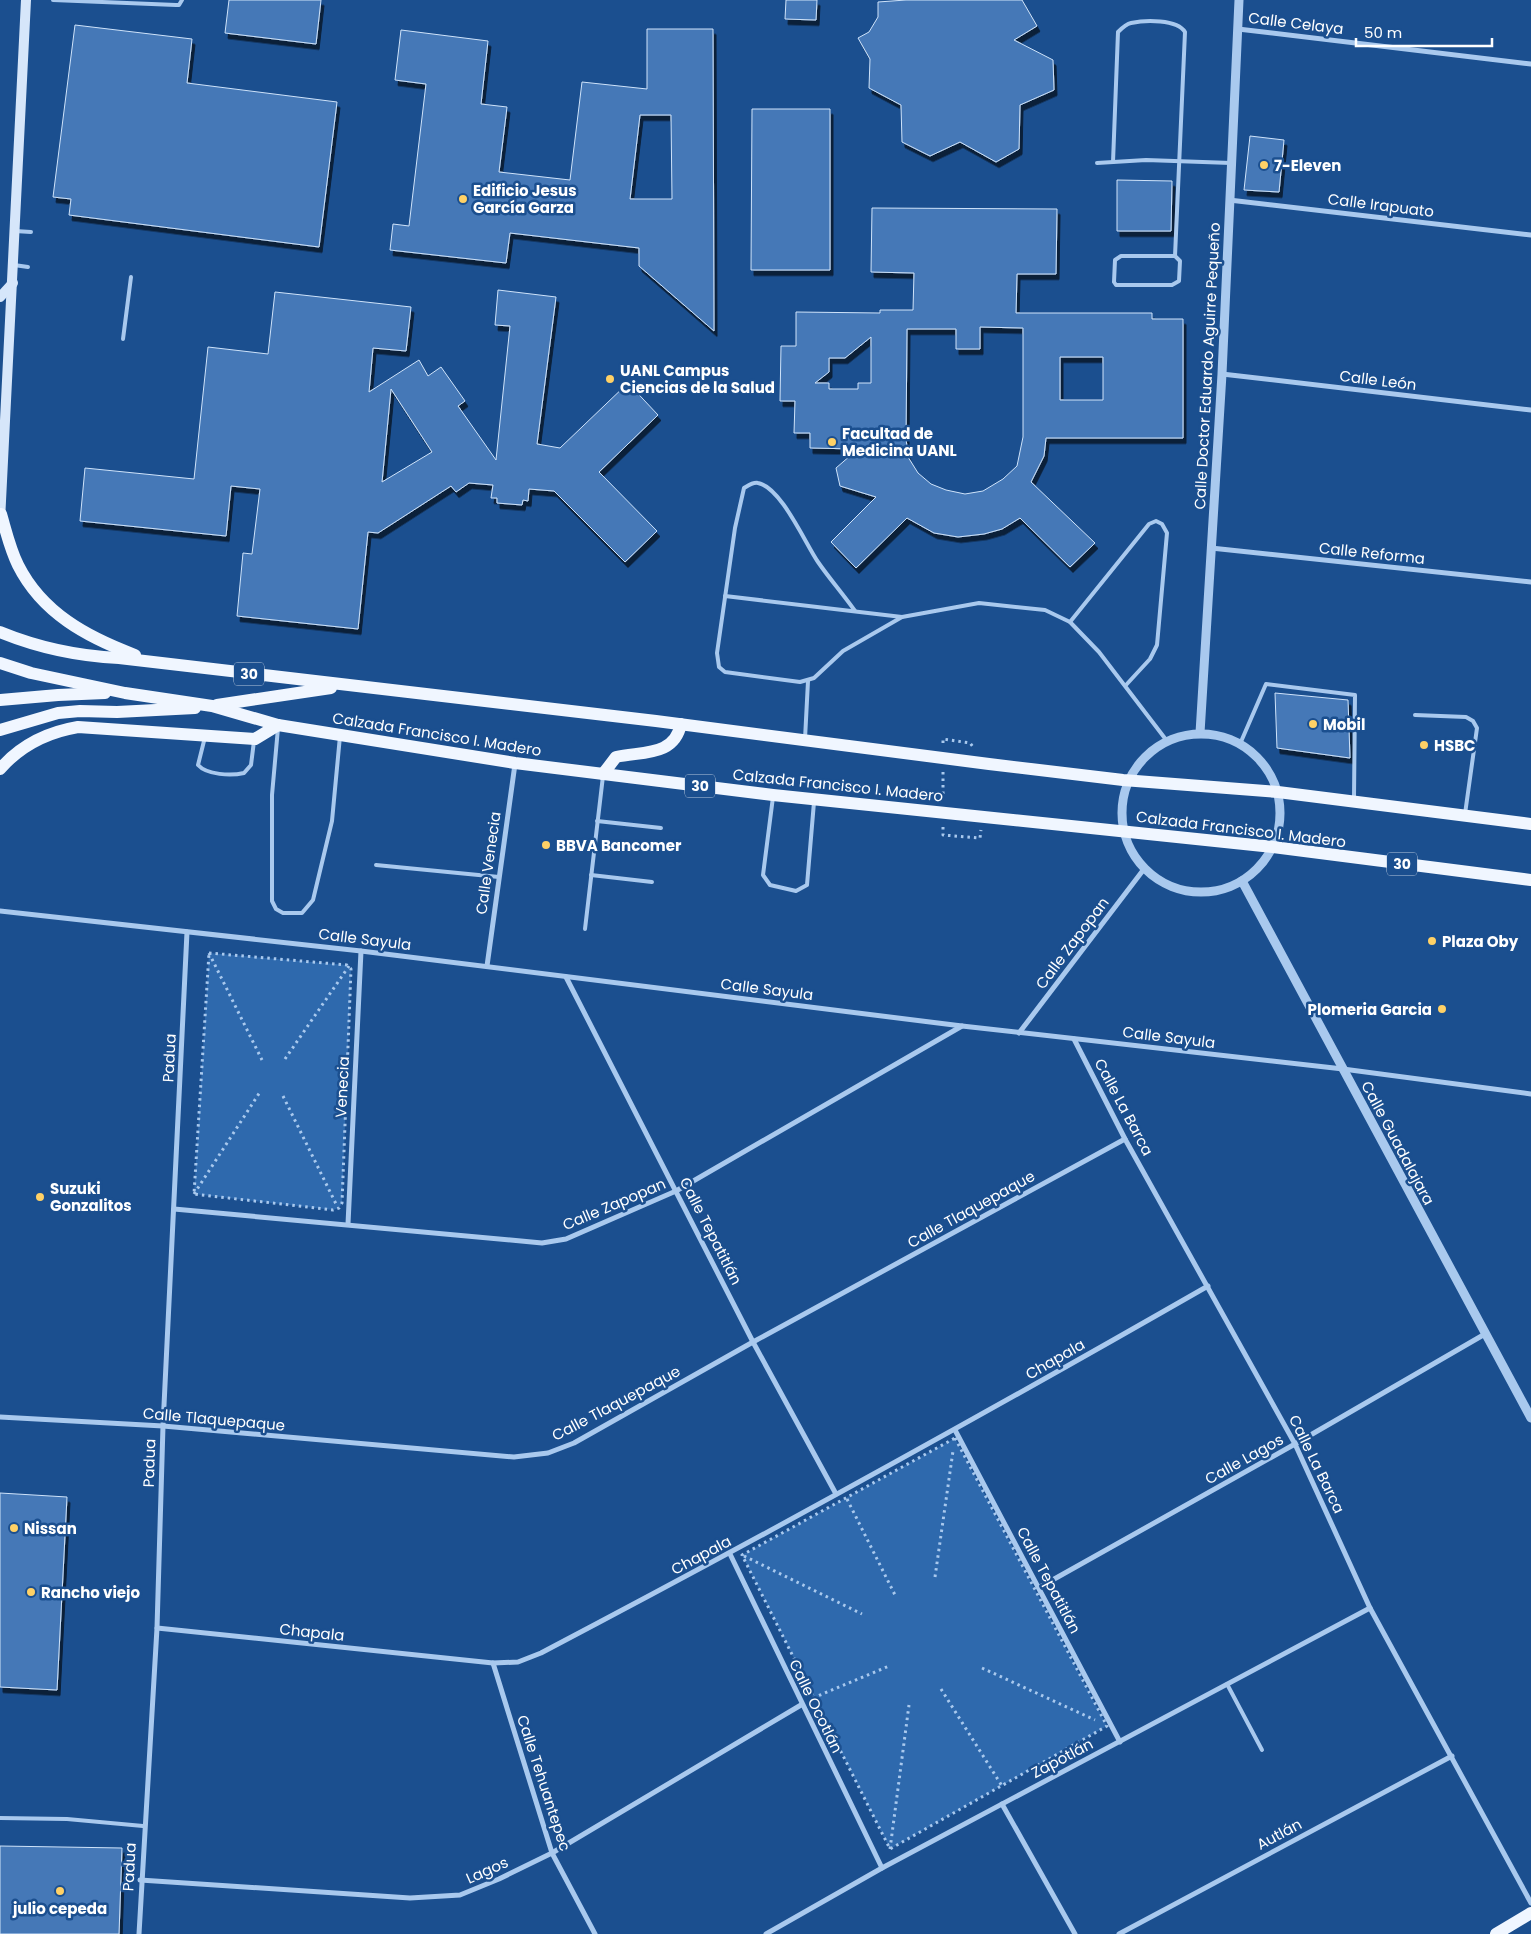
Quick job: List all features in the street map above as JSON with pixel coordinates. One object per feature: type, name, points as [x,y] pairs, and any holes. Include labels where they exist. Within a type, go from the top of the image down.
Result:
[{"type":"main road","points":[[0,530],[26,0]]},
{"type":"main road","points":[[0,297],[13,283]]},
{"type":"main road","points":[[1,507],[18,565],[46,604],[85,634],[153,662]]},
{"type":"main road","name":"30","points":[[0,632],[20,641],[86,656],[153,662],[680,724],[1128,780],[1278,792],[1531,824]]},
{"type":"main road","name":"Calzada Francisco I. Madero","points":[[0,663],[31,673],[125,693],[212,706],[278,725],[515,763],[773,795],[1272,847],[1531,880]]},
{"type":"main road","points":[[4,727],[58,713],[175,710],[346,685]]},
{"type":"main road","points":[[0,700],[58,694],[125,693]]},
{"type":"main road","points":[[603,774],[616,757],[669,746],[678,736],[680,724]]},
{"type":"main road","points":[[0,769],[8,759],[55,730],[78,726],[255,739],[278,725]]},
{"type":"main road","points":[[1496,1934],[1531,1913]]},
{"type":"street","name":"Calle Doctor Eduardo Aguirre Pequeño","points":[[1200,734],[1222,374],[1239,0]]},
{"type":"street","name":"Calle Celaya","points":[[1237,28],[1531,64]]},
{"type":"street","name":"Calle Irapuato","points":[[1229,200],[1531,235]]},
{"type":"street","name":"Calle León","points":[[1222,374],[1531,410]]},
{"type":"street","name":"Calle Reforma","points":[[1210,548],[1531,582]]},
{"type":"street","points":[[1200,734],[1221,736],[1240,744],[1257,756],[1270,773],[1278,792],[1280,820],[1272,847],[1265,860],[1242,881],[1217,890],[1191,891],[1166,884],[1144,868],[1131,852],[1123,832],[1122,806],[1128,780],[1138,763],[1153,749],[1183,735],[1200,734]]},
{"type":"street","name":"Calle Venecia","points":[[487,966],[515,763]]},
{"type":"street","name":"Calle Zapopan","points":[[1019,1032],[1144,868]]},
{"type":"street","name":"Calle Guadalajara","points":[[1242,881],[1531,1418]]},
{"type":"street","name":"Calle Sayula","points":[[0,911],[487,966],[962,1026],[1343,1069],[1531,1094]]},
{"type":"street","name":"Padua","points":[[139,1934],[143,1826],[156,1628],[163,1426],[187,932]]},
{"type":"street","name":"Venecia","points":[[348,1224],[361,951]]},
{"type":"street","name":"Calle Tepatitlán","points":[[566,977],[753,1342],[836,1494]]},
{"type":"street","name":"Calle Zapopan","points":[[174,1209],[542,1243],[566,1239],[676,1191],[962,1026]]},
{"type":"street","name":"Calle La Barca","points":[[1074,1039],[1125,1139],[1295,1444],[1370,1608],[1531,1903]]},
{"type":"street","name":"Calle Tlaquepaque","points":[[0,1417],[163,1426],[514,1457],[548,1454],[574,1443],[753,1342],[1125,1139]]},
{"type":"street","name":"Chapala","points":[[156,1628],[493,1663],[518,1662],[541,1653],[730,1554],[955,1430],[1208,1286]]},
{"type":"street","name":"Calle Lagos","points":[[1040,1587],[1295,1444],[1485,1334]]},
{"type":"street","name":"Calle Tepatitlán","points":[[955,1430],[1040,1587],[1120,1742]]},
{"type":"street","name":"Calle Ocotlán","points":[[730,1554],[801,1706],[882,1868]]},
{"type":"street","name":"Zapotlán","points":[[766,1934],[882,1868],[1370,1608]]},
{"type":"street","name":"Calle Tehuantepec","points":[[493,1663],[552,1853],[595,1934]]},
{"type":"street","name":"Lagos","points":[[140,1880],[410,1898],[460,1895],[499,1879],[552,1853],[801,1706]]},
{"type":"street","name":"Autlán","points":[[1119,1934],[1452,1756]]},
{"type":"street","points":[[1002,1804],[1075,1934]]},
{"type":"lane","points":[[53,0],[180,5],[182,0]]},
{"type":"lane","points":[[1113,162],[1118,32],[1130,23],[1154,22],[1178,25],[1185,32],[1175,256],[1180,261],[1179,281],[1176,283],[1120,285],[1114,282],[1116,260],[1121,256],[1175,256]]},
{"type":"lane","points":[[1097,163],[1179,161],[1231,163]]},
{"type":"lane","points":[[15,231],[31,232]]},
{"type":"lane","points":[[14,265],[28,267]]},
{"type":"lane","points":[[123,339],[131,277]]},
{"type":"lane","points":[[855,611],[817,561],[793,518],[777,496],[760,483],[752,483],[742,493],[717,653],[719,667],[725,672],[791,682],[808,681],[843,651],[902,617]]},
{"type":"lane","points":[[1070,622],[1149,524],[1156,522],[1162,524],[1167,533],[1157,645],[1150,659],[1126,685]]},
{"type":"lane","points":[[725,596],[902,617],[979,603],[1045,610],[1070,622],[1099,652],[1167,741]]},
{"type":"lane","points":[[805,741],[808,681]]},
{"type":"lane","points":[[1240,744],[1266,684],[1355,695],[1354,802]]},
{"type":"lane","points":[[1415,715],[1466,717],[1473,721],[1477,728],[1465,816]]},
{"type":"lane","points":[[278,725],[272,795],[272,901],[276,909],[283,912],[302,912],[313,900],[332,821],[340,735]]},
{"type":"lane","points":[[205,736],[198,765],[202,770],[211,773],[244,773],[251,765],[255,739]]},
{"type":"lane","points":[[586,929],[603,774]]},
{"type":"lane","points":[[773,795],[763,875],[770,885],[796,890],[807,884],[814,799]]},
{"type":"lane","points":[[597,821],[661,828]]},
{"type":"lane","points":[[376,865],[499,877]]},
{"type":"lane","points":[[591,875],[652,882]]},
{"type":"lane","points":[[1228,1684],[1262,1750]]},
{"type":"lane","points":[[0,1818],[68,1819],[143,1826]]},
{"type":"path","points":[[943,739],[943,748]]},
{"type":"path","points":[[943,768],[943,806]]},
{"type":"path","points":[[943,825],[943,835],[980,838],[983,817]]},
{"type":"path","points":[[209,953],[349,966]]},
{"type":"path","points":[[209,953],[262,1060]]},
{"type":"path","points":[[194,1194],[209,953]]},
{"type":"path","points":[[286,1059],[349,966]]},
{"type":"path","points":[[339,1208],[342,1203],[351,969],[349,966]]},
{"type":"path","points":[[194,1194],[260,1092]]},
{"type":"path","points":[[283,1096],[339,1208]]},
{"type":"path","points":[[194,1194],[339,1208]]},
{"type":"path","points":[[742,1555],[954,1438]]},
{"type":"path","points":[[935,1577],[954,1438]]},
{"type":"path","points":[[954,1438],[1107,1726]]},
{"type":"path","points":[[847,1498],[896,1597]]},
{"type":"path","points":[[742,1555],[862,1614]]},
{"type":"path","points":[[742,1555],[890,1849]]},
{"type":"path","points":[[813,1698],[889,1666]]},
{"type":"path","points":[[982,1668],[1107,1726]]},
{"type":"path","points":[[941,1689],[1002,1786]]},
{"type":"path","points":[[890,1849],[909,1705]]},
{"type":"path","points":[[890,1849],[1107,1726]]},
{"type":"shaded area","points":[[209,953],[347,965],[351,969],[342,1203],[339,1208],[333,1210],[194,1194]]},
{"type":"shaded area","points":[[955,1438],[1107,1726],[890,1849],[742,1555]]},
{"type":"building","points":[[229,0],[321,0],[316,44],[225,33]]},
{"type":"building","points":[[786,0],[817,0],[816,20],[785,19]]},
{"type":"building","points":[[906,0],[1022,0],[1037,26],[1014,40],[1053,60],[1054,90],[1020,105],[1019,149],[996,162],[960,142],[930,156],[902,142],[901,105],[869,88],[870,59],[858,38],[869,32],[878,17],[878,2]]},
{"type":"building","points":[[75,25],[192,39],[187,83],[337,102],[319,247],[69,215],[71,199],[53,197]]},
{"type":"building","points":[[647,29],[713,29],[714,331],[639,266],[639,248],[510,233],[506,263],[390,250],[393,224],[409,226],[426,84],[395,80],[401,30],[488,41],[481,104],[507,107],[499,172],[570,180],[582,82],[647,89]],"holes":[[[640,115],[671,115],[672,199],[630,199]]]},
{"type":"building","points":[[752,109],[830,109],[830,270],[751,270]]},
{"type":"building","name":"7-Eleven","points":[[1250,136],[1284,140],[1279,192],[1244,190]]},
{"type":"building","points":[[1117,180],[1172,181],[1171,231],[1117,231]]},
{"type":"building","name":"Facultad de Medicina UANL","points":[[872,208],[1057,209],[1056,274],[1017,274],[1016,313],[1152,313],[1152,319],[1183,319],[1183,438],[1046,438],[1044,456],[1031,482],[1095,543],[1070,567],[1020,518],[1002,529],[984,534],[958,537],[934,533],[907,518],[856,568],[831,542],[876,497],[840,486],[836,468],[858,449],[810,448],[810,433],[794,433],[795,401],[780,401],[781,346],[796,346],[796,312],[880,313],[880,310],[913,310],[914,273],[871,272]],"holes":[[[980,327],[1023,328],[1023,437],[1017,466],[1003,479],[983,491],[965,494],[946,490],[931,484],[918,473],[908,457],[906,438],[907,329],[956,329],[956,349],[980,349]],[[871,337],[871,383],[858,383],[858,389],[829,389],[829,383],[815,383],[829,372],[829,358],[845,358]],[[1060,357],[1103,357],[1103,400],[1060,400]]]},
{"type":"building","points":[[498,290],[556,297],[537,444],[560,448],[628,383],[658,415],[599,472],[657,531],[625,562],[554,491],[529,489],[528,501],[523,500],[522,505],[497,503],[497,498],[491,498],[493,485],[469,483],[456,492],[451,486],[378,533],[368,532],[358,629],[237,616],[243,553],[252,554],[260,489],[231,486],[226,536],[80,521],[85,468],[194,479],[208,347],[268,354],[275,292],[411,307],[406,351],[373,348],[369,392],[419,360],[428,376],[441,367],[465,401],[458,406],[496,460],[510,326],[495,325]],"holes":[[[391,389],[432,452],[382,482]]]},
{"type":"building","name":"Mobil","points":[[1275,693],[1348,700],[1350,758],[1277,748]]},
{"type":"building","name":"Rancho viejo","points":[[0,1493],[67,1497],[57,1690],[0,1687]]},
{"type":"building","name":"julio cepeda","points":[[0,1846],[122,1848],[119,1934],[0,1934]]},
{"type":"place","name":"7-Eleven","points":[[1264,165]]},
{"type":"place","name":"Edificio Jesus García Garza","points":[[463,199]]},
{"type":"place","name":"UANL Campus Ciencias de la Salud","points":[[610,379]]},
{"type":"place","name":"Facultad de Medicina UANL","points":[[832,442]]},
{"type":"place","name":"Mobil","points":[[1313,724]]},
{"type":"place","name":"HSBC","points":[[1424,745]]},
{"type":"place","name":"BBVA Bancomer","points":[[546,845]]},
{"type":"place","name":"Plaza Oby","points":[[1432,941]]},
{"type":"place","name":"Plomeria Garcia","points":[[1442,1009]]},
{"type":"place","name":"Suzuki Gonzalitos","points":[[40,1197]]},
{"type":"place","name":"Nissan","points":[[14,1528]]},
{"type":"place","name":"Rancho viejo","points":[[31,1592]]},
{"type":"place","name":"julio cepeda","points":[[60,1891]]}]
